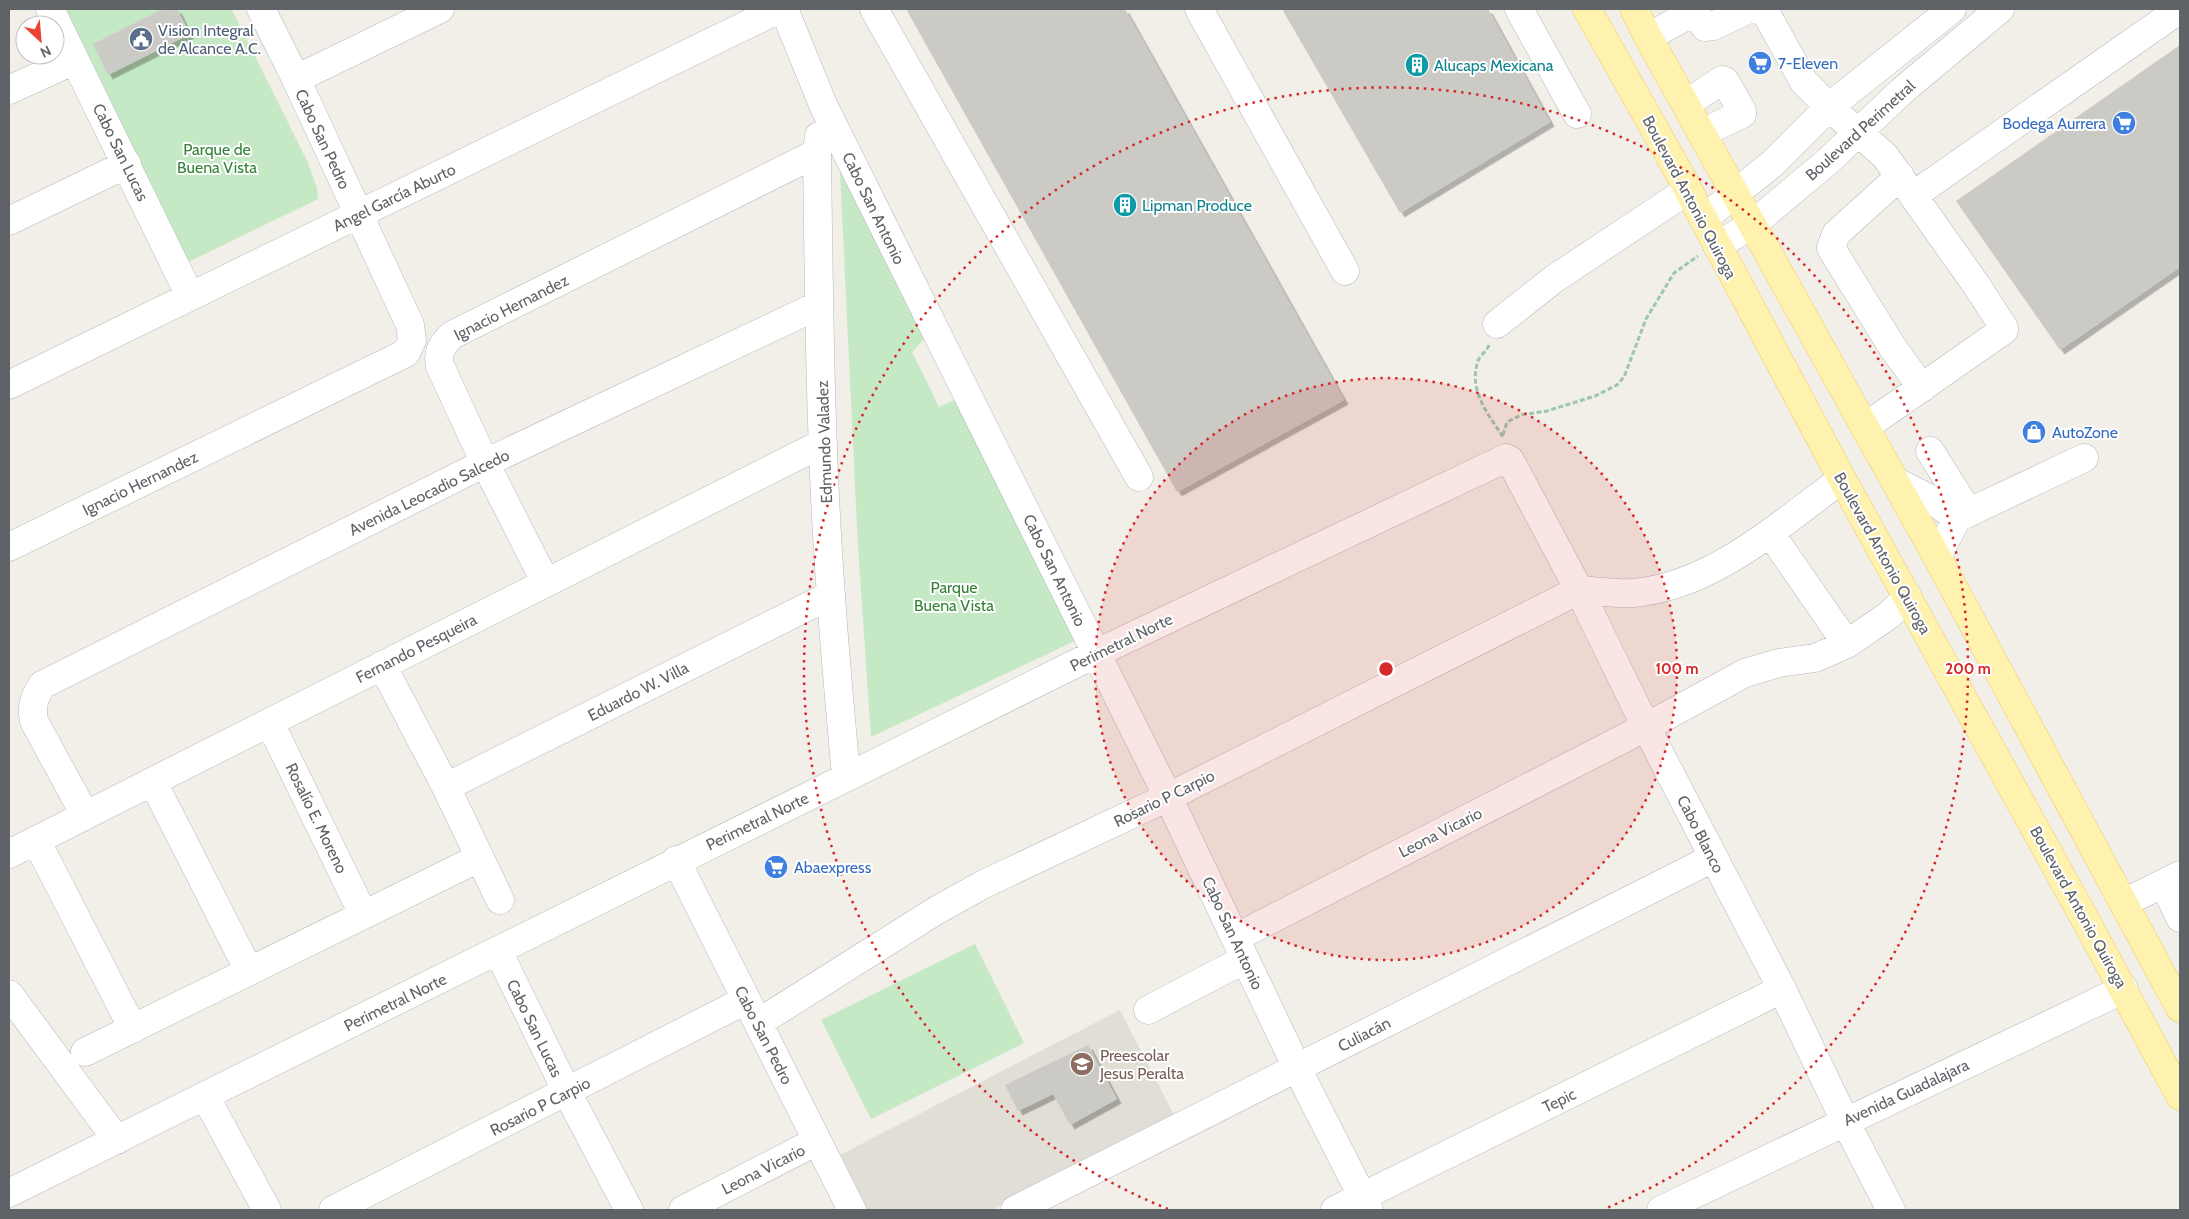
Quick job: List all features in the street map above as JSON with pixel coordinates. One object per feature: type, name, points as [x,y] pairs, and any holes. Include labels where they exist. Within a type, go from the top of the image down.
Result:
[{"type":"main road","name":"Boulevard Antonio Quiroga","points":[[1587,9],[1688,190],[1842,479],[2124,989],[2180,1096]]},
{"type":"main road","points":[[1634,9],[1937,556],[2180,1008]]},
{"type":"street","name":"Cabo San Lucas","points":[[50,9],[190,296]]},
{"type":"street","name":"Cabo San Pedro","points":[[261,9],[296,79],[410,326],[412,340],[406,353]]},
{"type":"street","points":[[296,79],[440,9]]},
{"type":"street","name":"Angel García Aburto","points":[[9,386],[779,9]]},
{"type":"street","name":"Cabo San Antonio","points":[[784,9],[824,107],[1058,575],[1095,654],[1168,797],[1297,1068],[1365,1204]]},
{"type":"street","points":[[874,9],[1139,478]]},
{"type":"street","points":[[1199,9],[1345,271]]},
{"type":"street","points":[[1519,9],[1577,114]]},
{"type":"street","points":[[1648,37],[1693,10],[1705,27],[1713,26],[1749,9]]},
{"type":"street","points":[[1759,9],[1767,15],[1804,82],[1829,107],[1885,156],[1977,286],[2004,330],[1865,427]]},
{"type":"street","name":"Boulevard Perimetral","points":[[1703,220],[1772,164],[1829,107],[1952,9]]},
{"type":"street","name":"Boulevard Perimetral","points":[[1717,246],[1753,224],[1827,162],[1903,90],[2000,9]]},
{"type":"street","points":[[1922,388],[1893,348],[1831,248],[1836,234],[2180,9]]},
{"type":"street","points":[[9,90],[75,60]]},
{"type":"street","points":[[1686,104],[1722,80],[1725,81],[1738,104],[1742,114],[1702,133]]},
{"type":"street","name":"Edmundo Valadez","points":[[824,107],[817,153],[823,443],[831,595],[846,777]]},
{"type":"street","name":"Ignacio Hernandez","points":[[546,583],[484,463],[440,366],[438,355],[444,343],[452,335],[817,153]]},
{"type":"street","points":[[9,221],[127,164]]},
{"type":"street","points":[[1498,324],[1554,279],[1688,190]]},
{"type":"street","name":"Avenida Leocadio Salcedo","points":[[85,815],[34,721],[32,709],[34,699],[42,685],[484,463],[819,305]]},
{"type":"street","name":"Ignacio Hernandez","points":[[9,547],[406,353]]},
{"type":"street","name":"Fernando Pesqueira","points":[[9,854],[823,443]]},
{"type":"street","name":"Perimetral Norte","points":[[9,1193],[498,951],[676,860],[1095,654],[1506,458],[1506,449]]},
{"type":"street","name":"Cabo Blanco","points":[[1506,449],[1579,590],[1646,727],[1782,990],[1845,1121],[1891,1210]]},
{"type":"street","points":[[1930,451],[1963,515]]},
{"type":"street","points":[[1937,556],[1963,515],[2084,458]]},
{"type":"street","points":[[1579,590],[1632,593],[1686,581],[1721,565],[1770,533],[1842,479]]},
{"type":"street","points":[[1895,481],[1963,515]]},
{"type":"street","points":[[1770,533],[1847,644]]},
{"type":"street","name":"Rosario P Carpio","points":[[333,1210],[567,1092],[752,1011],[959,897],[1168,797],[1579,590]]},
{"type":"street","name":"Eduardo W. Villa","points":[[446,787],[831,595]]},
{"type":"street","name":"Leona Vicario","points":[[1148,1010],[1240,948],[1744,672],[1779,663],[1815,658],[1847,644],[1889,615],[1908,597]]},
{"type":"street","points":[[382,665],[446,787],[500,900]]},
{"type":"street","name":"Rosalío E. Moreno","points":[[270,723],[363,914]]},
{"type":"street","points":[[153,782],[249,971]]},
{"type":"street","points":[[36,840],[133,1029]]},
{"type":"street","points":[[85,1052],[479,858]]},
{"type":"street","name":"Culiacán","points":[[1015,1210],[1713,858]]},
{"type":"street","name":"Cabo San Pedro","points":[[676,860],[852,1210]]},
{"type":"street","points":[[2124,903],[2172,879],[2180,918]]},
{"type":"street","name":"Cabo San Lucas","points":[[498,951],[567,1092],[629,1210]]},
{"type":"street","name":"Avenida Guadalajara","points":[[1662,1210],[2124,989]]},
{"type":"street","name":"Tepic","points":[[1335,1210],[1365,1204],[1782,990]]},
{"type":"street","points":[[11,1001],[116,1140]]},
{"type":"street","points":[[205,1096],[267,1210]]},
{"type":"street","name":"Leona Vicario","points":[[683,1210],[817,1141]]},
{"type":"path","points":[[1506,449],[1504,429],[1507,422],[1521,415],[1547,411],[1595,396],[1617,385],[1624,377],[1646,318],[1674,273],[1696,257],[1717,246]]},
{"type":"path","points":[[1498,324],[1488,349],[1478,359],[1476,382],[1480,401],[1506,449]]},
{"type":"shaded area","name":"Preescolar Jesus Peralta","points":[[1120,1010],[1175,1117],[992,1210],[866,1210],[838,1156]]},
{"type":"green space","name":"Parque de Buena Vista","points":[[57,9],[233,9],[308,163],[317,188],[318,199],[180,266],[65,26],[65,15],[60,15]]},
{"type":"green space","name":"Parque Buena Vista","points":[[840,172],[929,334],[912,352],[939,407],[959,398],[1077,640],[871,737],[858,547]]},
{"type":"green space","points":[[975,944],[1024,1043],[871,1119],[821,1020]]},
{"type":"building","name":"Vision Integral de Alcance A.C.","points":[[163,9],[177,9],[190,34],[108,75],[93,44]]},
{"type":"building","name":"Lipman Produce","points":[[906,9],[1125,9],[1344,400],[1177,492]]},
{"type":"building","name":"Alucaps Mexicana","points":[[1282,9],[1488,9],[1550,122],[1400,213]]},
{"type":"building","name":"Bodega Aurrera","points":[[2180,45],[2180,267],[2060,350],[1956,201]]},
{"type":"building","points":[[1088,1045],[1117,1099],[1070,1125],[1053,1094],[1018,1111],[1005,1085]]},
{"type":"place","name":"Vision Integral de Alcance A.C.","points":[[141,39]]},
{"type":"place","name":"7-Eleven","points":[[1760,63]]},
{"type":"place","name":"Alucaps Mexicana","points":[[1417,65]]},
{"type":"place","name":"Bodega Aurrera","points":[[2124,123]]},
{"type":"place","name":"Lipman Produce","points":[[1125,205]]},
{"type":"place","name":"AutoZone","points":[[2034,432]]},
{"type":"place","name":"Abaexpress","points":[[776,867]]},
{"type":"place","name":"Preescolar Jesus Peralta","points":[[1082,1064]]}]
